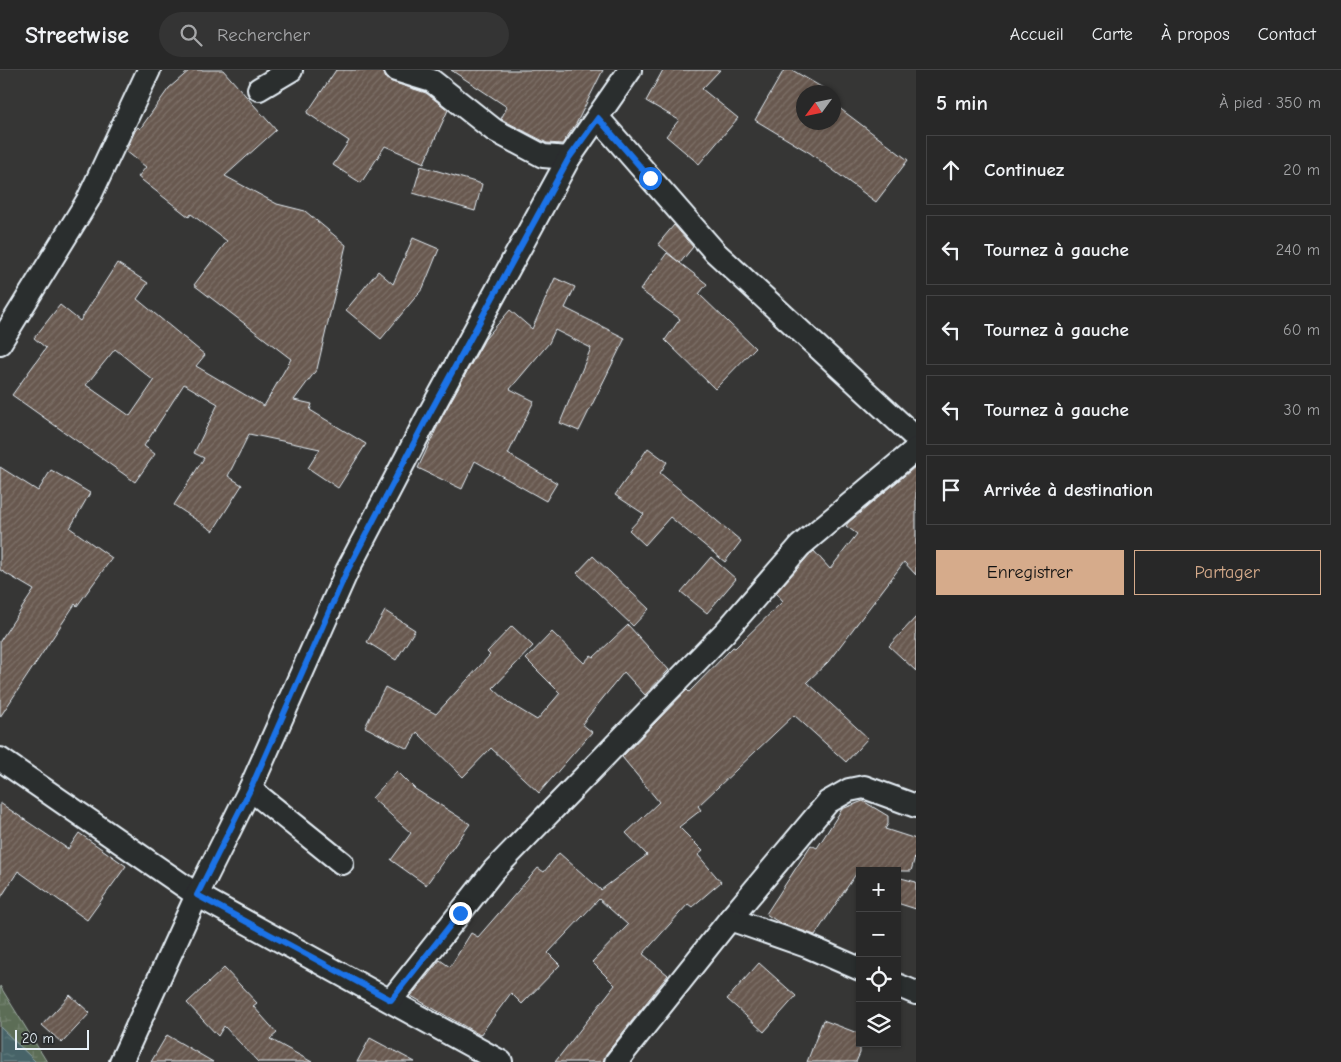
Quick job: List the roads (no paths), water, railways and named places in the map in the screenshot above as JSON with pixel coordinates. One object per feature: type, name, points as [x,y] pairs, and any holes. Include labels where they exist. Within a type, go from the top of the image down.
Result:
[{"type":"street","points":[[0,343],[88,200],[150,70]]},
{"type":"street","points":[[259,89],[291,70]]},
{"type":"street","points":[[396,70],[432,81],[494,130],[543,156],[569,158]]},
{"type":"street","points":[[121,1062],[197,895],[250,790],[347,571],[427,418],[569,158],[630,70]]},
{"type":"street","points":[[598,118],[715,252],[916,438]]},
{"type":"street","points":[[391,1000],[494,870],[725,632],[800,546],[916,449]]},
{"type":"street","points":[[0,759],[197,895],[501,1062]]},
{"type":"street","points":[[616,1062],[730,918],[828,802],[849,790],[864,786],[916,806]]},
{"type":"street","points":[[250,790],[342,863]]},
{"type":"street","points":[[730,918],[807,946],[856,967]]},
{"type":"street","points":[[901,987],[916,993]]},
{"type":"water","points":[[0,1027],[36,1062],[0,1062]]}]
